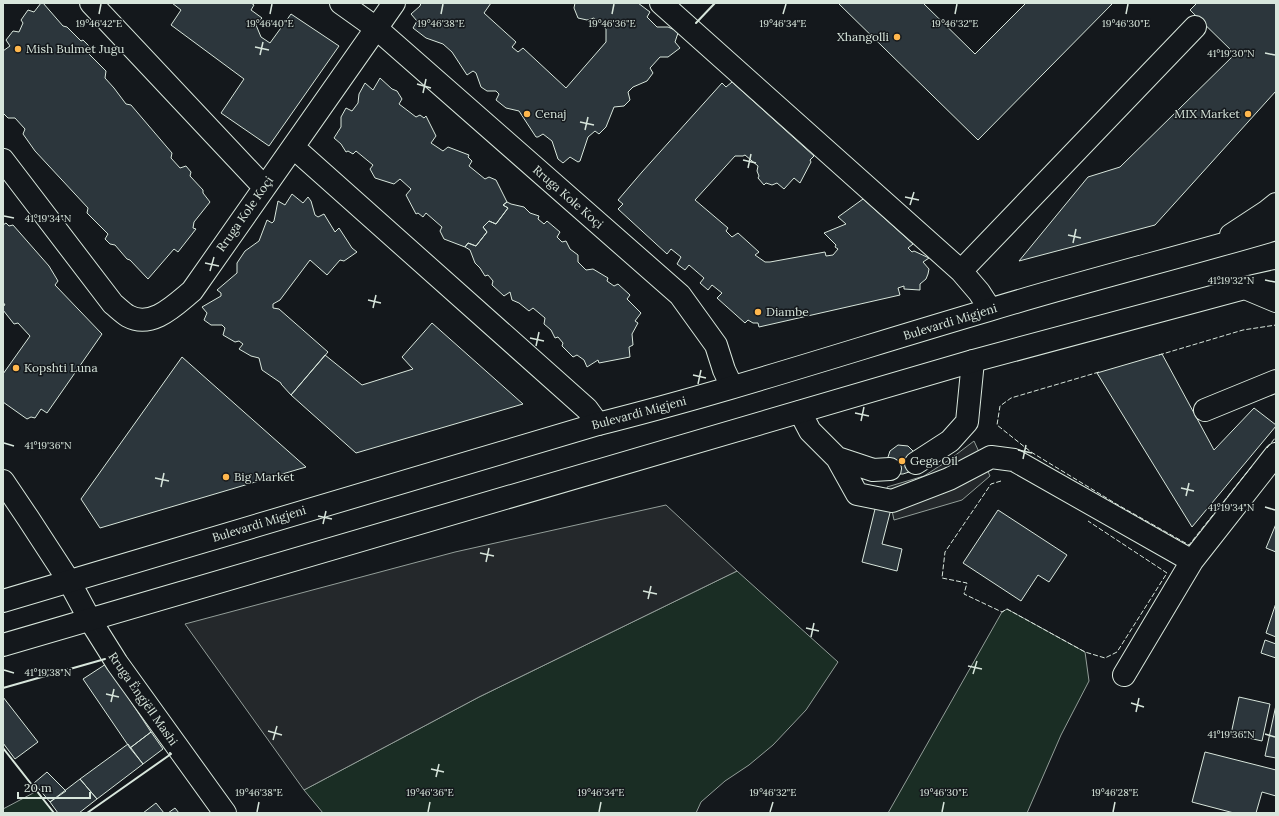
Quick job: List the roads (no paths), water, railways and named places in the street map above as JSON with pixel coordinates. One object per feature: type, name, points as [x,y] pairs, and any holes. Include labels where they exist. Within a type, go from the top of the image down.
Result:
[{"type":"main road","points":[[91,3],[264,187]]},
{"type":"main road","name":"Rruga Kole Koçi","points":[[341,3],[376,28],[680,295],[716,345],[724,370],[732,387]]},
{"type":"main road","name":"Rruga Kole Koçi","points":[[3,160],[113,304],[128,315],[138,319],[151,319],[162,314],[175,305],[192,290],[394,3]]},
{"type":"main road","points":[[661,3],[962,271],[979,292],[990,309]]},
{"type":"main road","points":[[962,271],[1195,27]]},
{"type":"main road","points":[[293,147],[588,409],[598,424]]},
{"type":"main road","points":[[1201,250],[1235,233],[1276,204]]},
{"type":"main road","name":"Bulevardi Migjeni","points":[[3,601],[598,424],[732,387],[990,309],[1276,229]]},
{"type":"main road","points":[[3,645],[973,361],[1276,281]]},
{"type":"main road","points":[[1246,288],[1276,301]]},
{"type":"main road","points":[[916,463],[950,441],[967,422],[973,361]]},
{"type":"main road","points":[[1205,410],[1276,381]]},
{"type":"main road","points":[[800,412],[810,431],[837,458],[857,494],[892,501],[949,479],[990,457],[1014,460],[1192,561]]},
{"type":"main road","points":[[1124,675],[1192,561],[1276,454]]},
{"type":"main road","points":[[837,458],[873,470],[890,469]]},
{"type":"main road","name":"Rruga Ëngjëll Mashi","points":[[3,481],[80,600],[90,620],[117,663],[225,813]]},
{"type":"place","name":"Xhangolli","points":[[897,37]]},
{"type":"place","name":"Mish Bulmet Jugu","points":[[18,49]]},
{"type":"place","name":"Cenaj","points":[[527,114]]},
{"type":"place","name":"MIX Market","points":[[1248,114]]},
{"type":"place","name":"Diambe","points":[[758,312]]},
{"type":"place","name":"Kopshti Luna","points":[[16,368]]},
{"type":"place","name":"Gega Oil","points":[[902,461]]},
{"type":"place","name":"Big Market","points":[[226,477]]}]
